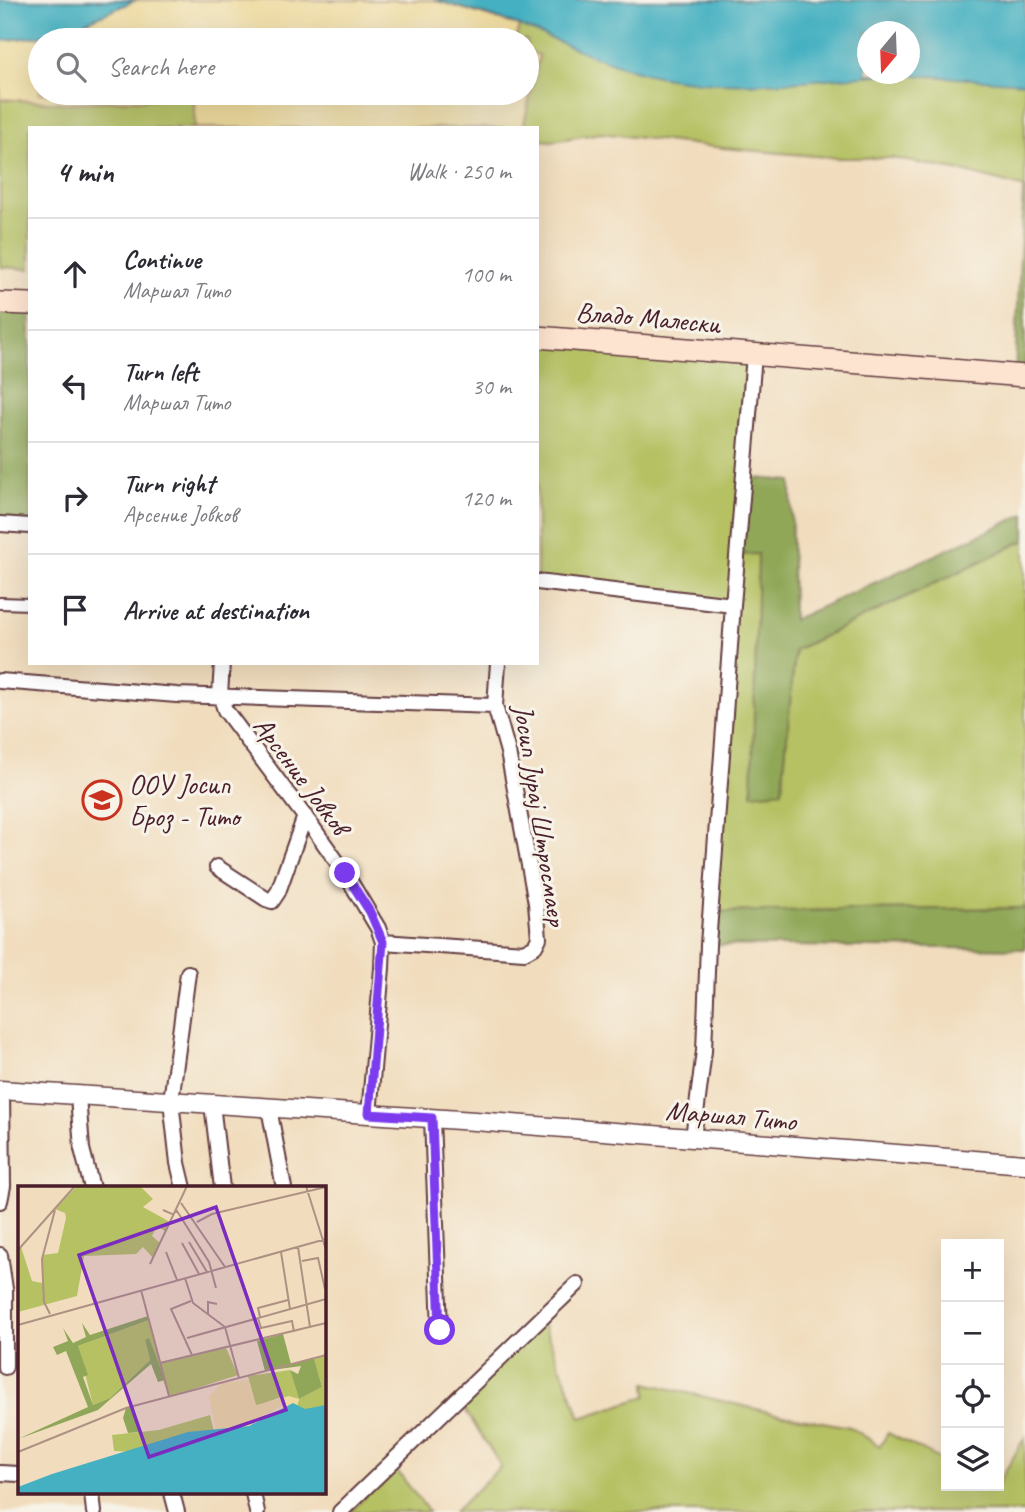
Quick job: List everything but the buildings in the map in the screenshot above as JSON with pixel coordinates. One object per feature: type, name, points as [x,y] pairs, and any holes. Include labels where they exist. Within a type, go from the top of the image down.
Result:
[{"type":"main road","points":[[0,303],[28,304]]},
{"type":"main road","name":"Владо Малески","points":[[539,337],[1025,376]]},
{"type":"street","points":[[693,1138],[704,1051],[708,945],[754,355]]},
{"type":"street","points":[[0,524],[28,526]]},
{"type":"street","points":[[539,582],[733,605]]},
{"type":"street","points":[[0,603],[28,604]]},
{"type":"street","name":"Арсение Јовков","points":[[222,665],[220,695],[225,710],[235,727],[305,816],[370,912],[383,942],[369,1114]]},
{"type":"street","name":"Јосип Јурај Штросмаер","points":[[383,942],[524,952],[535,946],[539,938],[536,903],[508,752],[495,706],[498,665]]},
{"type":"street","points":[[0,681],[177,695],[495,706]]},
{"type":"street","points":[[217,867],[272,901],[278,892],[305,816]]},
{"type":"street","points":[[184,1186],[178,1163],[171,1101],[188,972]]},
{"type":"street","points":[[0,1201],[3,1186],[1,1090]]},
{"type":"street","name":"Маршал Тито","points":[[1,1090],[432,1118],[1025,1164]]},
{"type":"street","points":[[78,1096],[82,1149],[91,1186]]},
{"type":"street","points":[[212,1104],[222,1186]]},
{"type":"street","points":[[269,1108],[284,1186]]},
{"type":"street","points":[[432,1118],[440,1330]]},
{"type":"street","points":[[0,1255],[5,1289],[5,1367]]},
{"type":"street","points":[[340,1512],[577,1284]]},
{"type":"street","points":[[0,1472],[18,1474]]},
{"type":"street","points":[[92,1494],[94,1512]]},
{"type":"street","points":[[172,1494],[177,1512]]},
{"type":"street","points":[[253,1494],[257,1512]]},
{"type":"green space","points":[[1025,0],[1025,188],[966,172],[892,158],[838,158],[723,148],[601,133],[553,141],[539,140],[539,126],[523,126],[528,105],[539,105],[539,28],[519,28]]},
{"type":"green space","points":[[0,99],[28,101],[28,105],[194,105],[195,126],[28,126],[28,269],[0,267]]},
{"type":"green space","points":[[1025,188],[1025,376],[1015,375]]},
{"type":"green space","points":[[0,303],[28,304],[28,526],[0,524]]},
{"type":"green space","points":[[539,337],[754,355],[738,555],[758,553],[782,790],[795,650],[1025,540],[1025,908],[711,912],[733,605],[539,582]]},
{"type":"green space","points":[[743,477],[791,481],[793,620],[1025,514],[1025,540],[795,650],[782,791],[752,794],[758,554],[737,555]]},
{"type":"green space","points":[[1025,908],[1025,949],[708,945],[711,912]]},
{"type":"green space","points":[[542,1321],[581,1418],[647,1396],[646,1383],[773,1413],[850,1427],[880,1446],[888,1433],[941,1460],[941,1491],[1004,1491],[1004,1473],[1025,1437],[1025,1512],[454,1512],[501,1466],[460,1402]]},
{"type":"green space","points":[[394,1467],[429,1512],[350,1512]]},
{"type":"sand","points":[[136,0],[435,0],[519,26],[70,28]]},
{"type":"sand","points":[[28,37],[28,101],[0,99],[0,41]]},
{"type":"sand","points":[[194,105],[528,105],[523,126],[195,126]]},
{"type":"water","points":[[0,0],[136,0],[74,27],[28,28],[28,37],[0,41]]},
{"type":"water","points":[[435,0],[1025,0],[1025,83],[920,75],[920,21],[857,21],[857,76],[743,84],[657,76],[622,67],[539,34],[539,28],[524,28]]},
{"type":"place","name":"ООУ Јосип Броз - Тито","points":[[102,800]]},
{"type":"route","points":[[345,873],[370,912],[383,942],[369,1114],[432,1118],[440,1330]]}]
